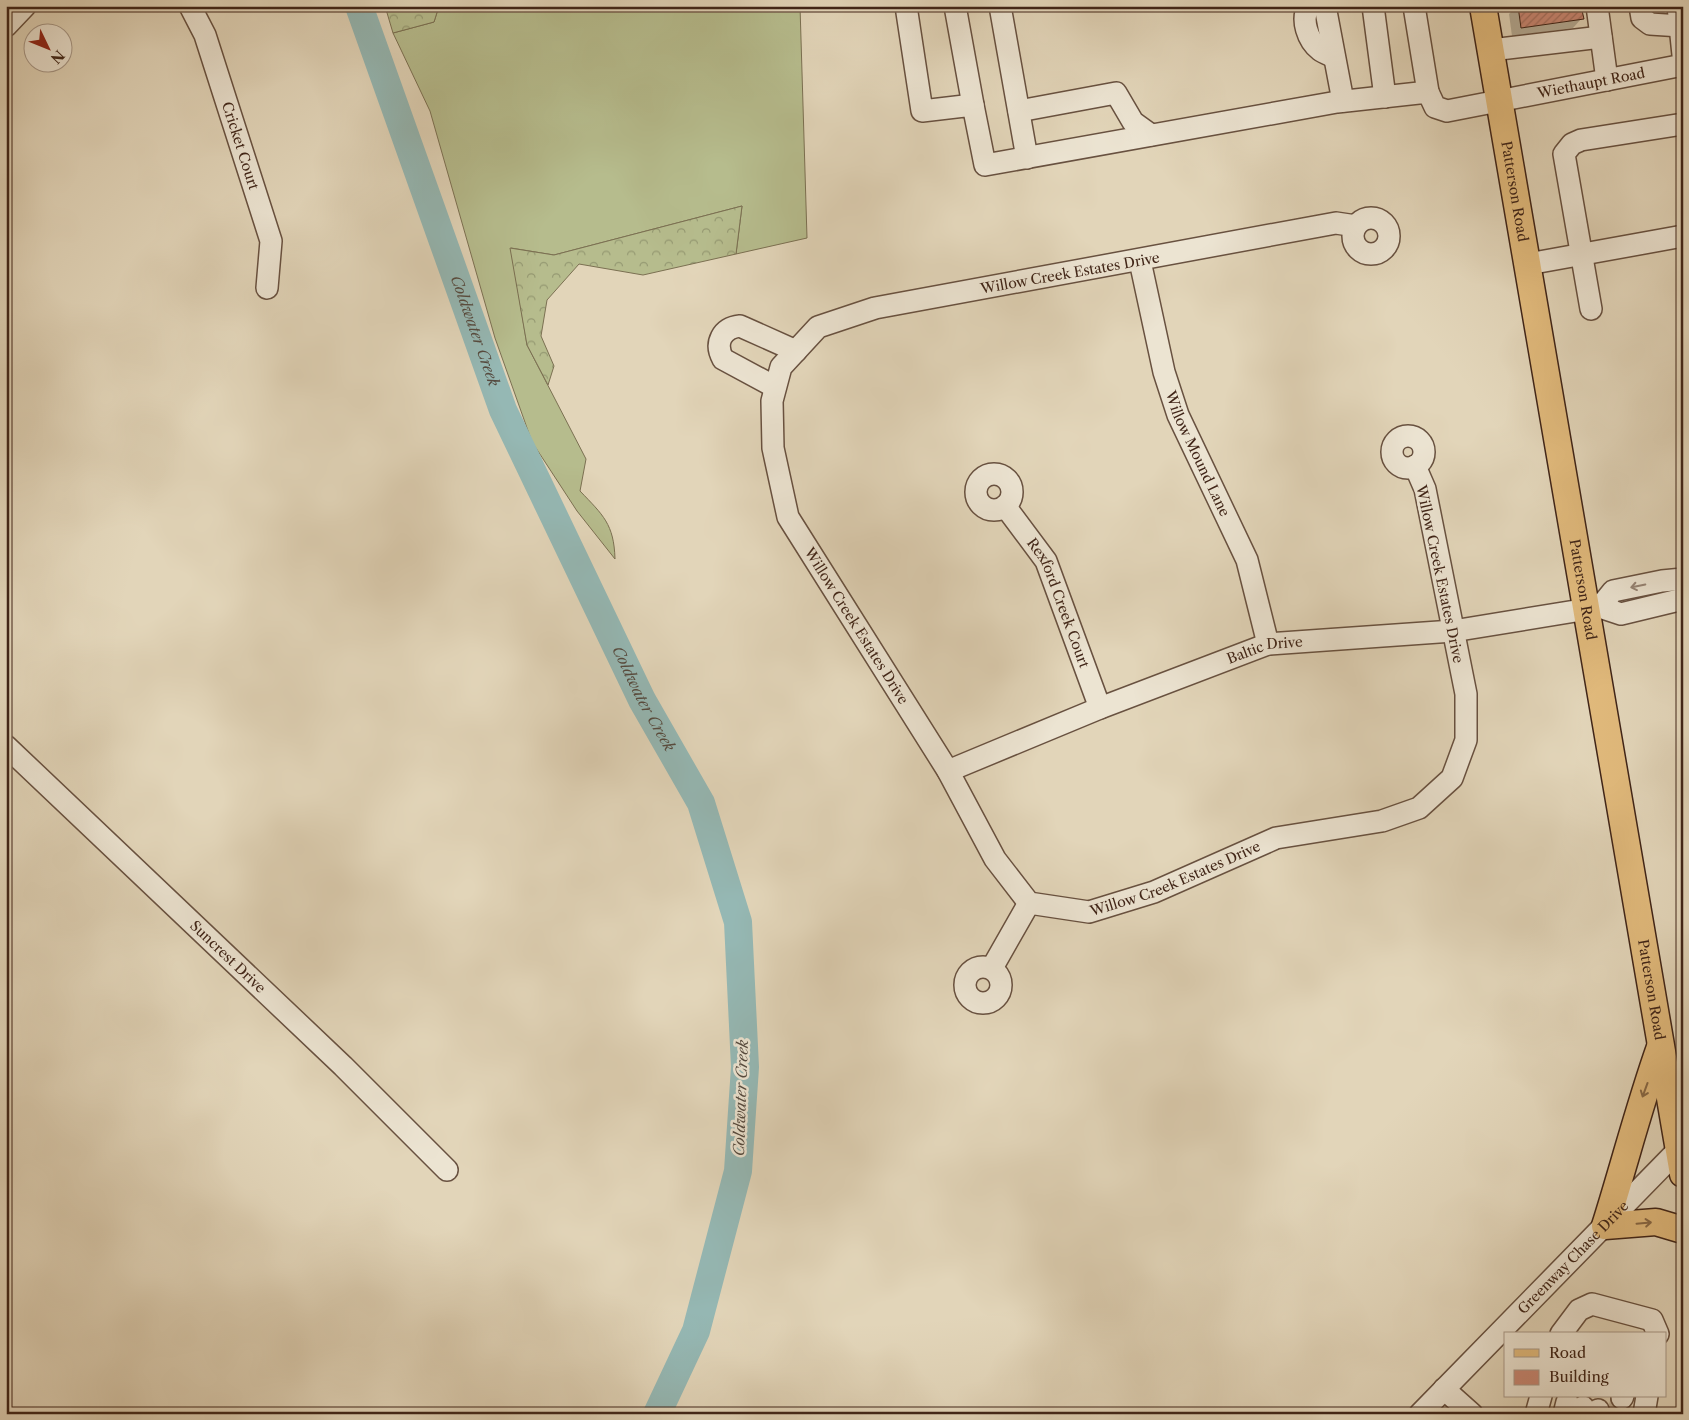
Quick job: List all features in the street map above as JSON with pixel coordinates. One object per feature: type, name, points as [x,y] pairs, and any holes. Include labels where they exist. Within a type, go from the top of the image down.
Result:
[{"type":"main road","name":"Patterson Road","points":[[1483,6],[1528,264],[1594,608],[1661,1044],[1681,1146],[1683,1174]]},
{"type":"main road","points":[[1683,1061],[1661,1044],[1640,1103],[1626,1161],[1605,1226],[1656,1222],[1683,1230]]},
{"type":"street","points":[[6,26],[25,6]]},
{"type":"street","name":"Cricket Court","points":[[190,6],[205,35],[271,241],[267,288]]},
{"type":"street","points":[[906,6],[922,111],[973,105]]},
{"type":"street","points":[[955,6],[985,165],[1343,101],[1428,92],[1414,6]]},
{"type":"street","points":[[1000,6],[1027,158]]},
{"type":"street","points":[[1309,6],[1305,25],[1311,40],[1320,50],[1334,57]]},
{"type":"street","points":[[1325,6],[1343,101]]},
{"type":"street","points":[[1373,6],[1385,97]]},
{"type":"street","points":[[1596,6],[1607,80]]},
{"type":"street","points":[[1640,6],[1642,18],[1650,24],[1679,16],[1683,55]]},
{"type":"street","points":[[1491,50],[1601,37]]},
{"type":"street","name":"Wiethaupt Road","points":[[1428,92],[1435,107],[1447,111],[1683,65]]},
{"type":"street","points":[[1019,111],[1116,93],[1133,122],[1152,136]]},
{"type":"street","points":[[1591,309],[1564,154],[1567,149],[1581,140],[1683,124]]},
{"type":"street","name":"Willow Creek Estates Drive","points":[[1356,226],[1336,223],[1140,261],[875,308],[818,326],[781,367],[772,401],[773,448],[788,517],[948,771],[995,860],[1029,903],[1089,912],[1154,892],[1276,838],[1382,821],[1419,808],[1452,778],[1466,740],[1466,694],[1425,489],[1415,466]]},
{"type":"street","points":[[1528,264],[1683,236]]},
{"type":"street","name":"Willow Mound Lane","points":[[1140,261],[1164,372],[1178,415],[1247,560],[1268,644]]},
{"type":"street","points":[[775,387],[723,359],[718,344],[720,337],[732,327],[740,326],[796,351]]},
{"type":"street","name":"Rexford Creek Court","points":[[1005,506],[1046,561],[1100,708]]},
{"type":"street","points":[[1594,608],[1613,591],[1662,581],[1683,579]]},
{"type":"street","name":"Baltic Drive","points":[[948,771],[1100,708],[1268,644],[1453,631],[1594,608],[1621,614],[1683,599]]},
{"type":"street","name":"Suncrest Drive","points":[[6,746],[343,1066],[447,1170]]},
{"type":"street","points":[[992,968],[1029,903]]},
{"type":"street","name":"Greenway Chase Drive","points":[[1420,1414],[1681,1146]]},
{"type":"street","points":[[1562,1332],[1579,1310],[1592,1304],[1652,1320],[1657,1332]]},
{"type":"street","points":[[1444,1389],[1472,1414]]},
{"type":"street","points":[[1536,1414],[1540,1398]]},
{"type":"street","points":[[1644,1414],[1647,1398]]},
{"type":"green space","points":[[385,6],[439,6],[434,22],[393,33]]},
{"type":"green space","points":[[439,6],[800,6],[807,238],[736,254],[742,206],[554,255],[511,248],[527,345],[586,459],[580,491],[601,514],[610,528],[615,559],[577,511],[532,442],[495,338],[430,111],[393,33],[434,22]]},
{"type":"green space","points":[[742,206],[736,254],[643,275],[579,264],[547,300],[541,336],[554,366],[548,385],[527,345],[510,248],[554,255]]},
{"type":"building","points":[[1518,6],[1581,6],[1584,19],[1521,28]]},
{"type":"waterway","name":"Coldwater Creek","points":[[359,6],[503,410],[642,700],[701,803],[738,922],[745,1067],[738,1171],[696,1331],[657,1414]]},
{"type":"tunnel","points":[[1617,1414],[1622,1398]]}]
